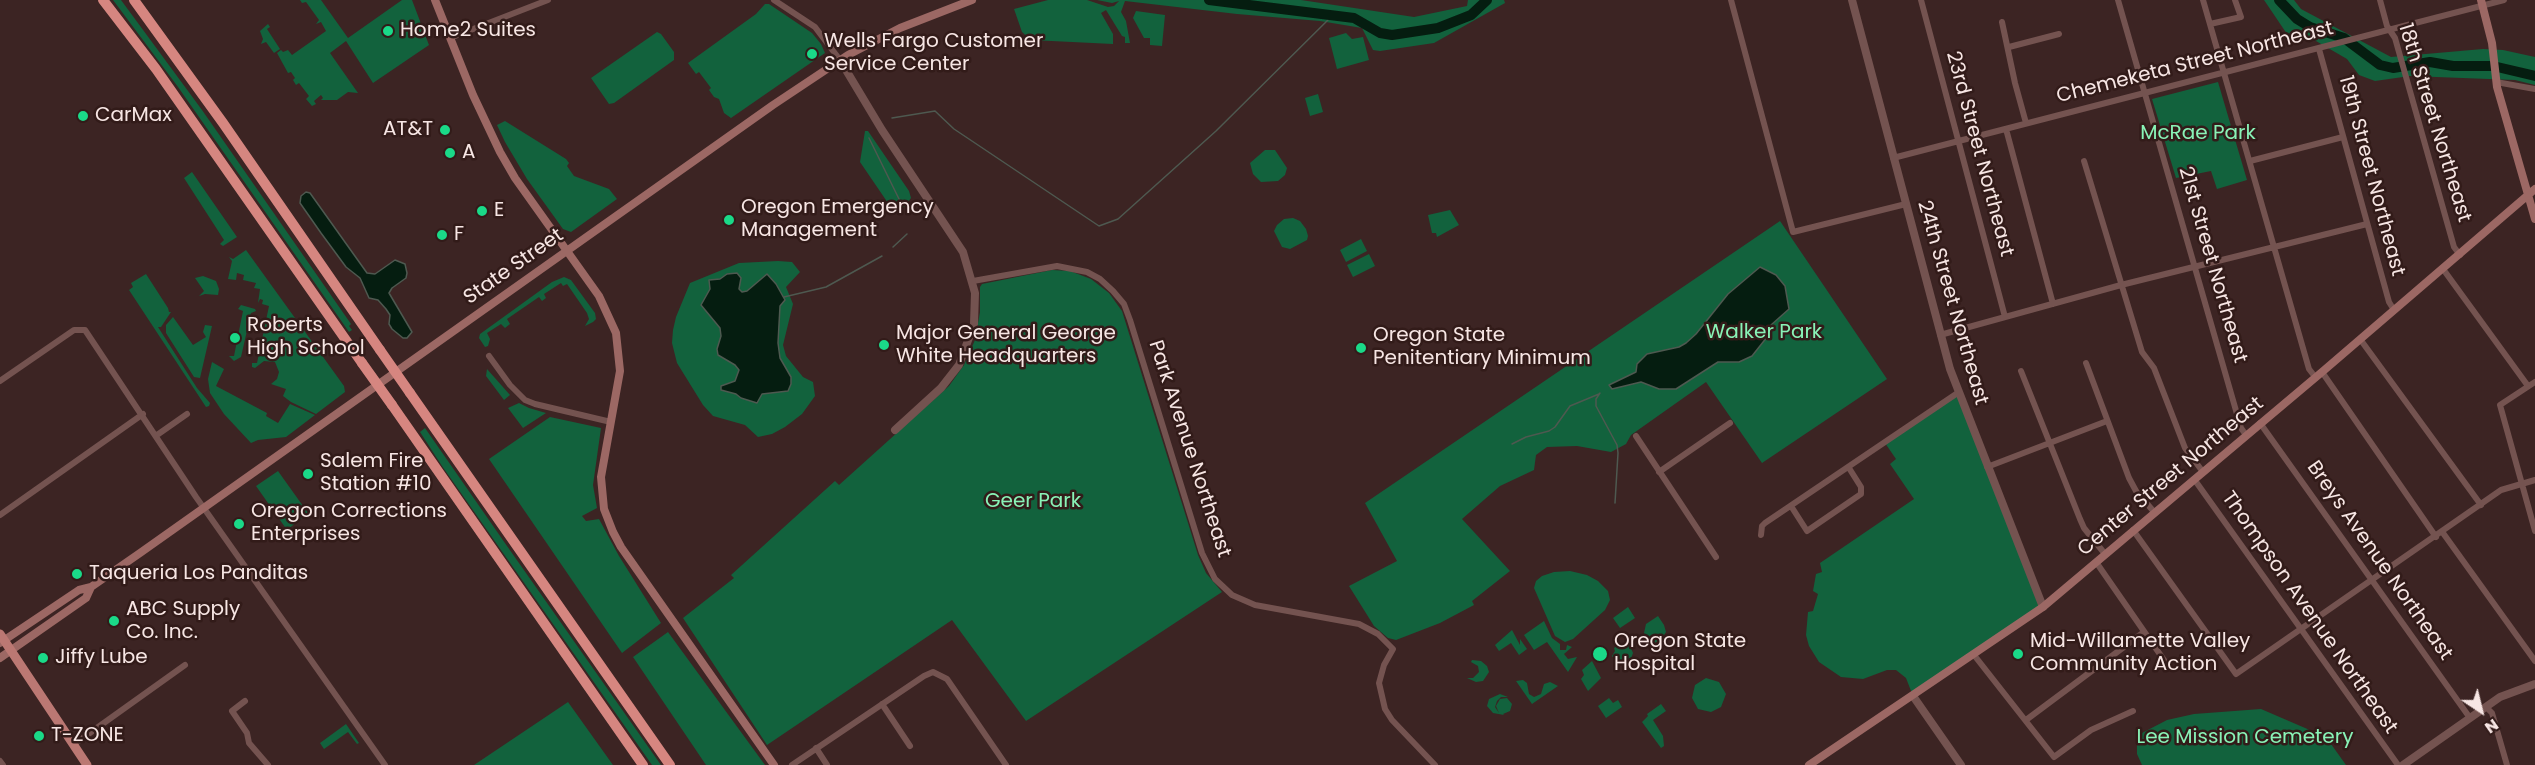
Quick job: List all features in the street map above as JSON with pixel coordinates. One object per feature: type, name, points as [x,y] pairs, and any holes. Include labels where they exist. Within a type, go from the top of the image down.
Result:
[{"type":"highway","points":[[104,0],[156,69],[644,765]]},
{"type":"highway","points":[[134,0],[223,123],[670,765]]},
{"type":"main road","points":[[435,0],[473,95],[500,152],[515,178],[603,302],[616,333],[620,371],[601,477],[604,509],[616,540],[774,765]]},
{"type":"main road","name":"State Street","points":[[1,640],[79,590],[91,587],[204,509],[566,250],[840,60],[900,28],[972,0]]},
{"type":"main road","points":[[2482,3],[2492,43],[2496,78],[2535,219]]},
{"type":"main road","name":"Center Street Northeast","points":[[1809,765],[2043,607],[2319,375],[2535,189]]},
{"type":"main road","name":"State Street","points":[[0,658],[86,598],[91,587]]},
{"type":"main road","points":[[1,640],[11,651],[87,765]]},
{"type":"street","points":[[450,38],[548,0]]},
{"type":"street","points":[[774,0],[815,27],[840,60],[882,130],[958,243],[973,281],[976,314],[963,357],[941,388],[895,430]]},
{"type":"street","points":[[1731,0],[1793,232],[1906,204]]},
{"type":"street","name":"24th Street Northeast","points":[[1852,0],[1940,335],[1987,467],[2043,607]]},
{"type":"street","name":"23rd Street Northeast","points":[[1921,0],[2005,317]]},
{"type":"street","name":"21st Street Northeast","points":[[2118,0],[2241,428],[2246,435]]},
{"type":"street","points":[[2203,0],[2309,369],[2319,375],[2436,537]]},
{"type":"street","points":[[2210,24],[2241,17],[2235,0]]},
{"type":"street","name":"18th Street Northeast","points":[[2380,0],[2387,26],[2401,57],[2454,247],[2460,255]]},
{"type":"street","name":"Chemeketa Street Northeast","points":[[1893,158],[2145,92],[2357,40],[2482,3],[2504,0]]},
{"type":"street","points":[[2002,22],[2026,123]]},
{"type":"street","points":[[2009,47],[2060,34]]},
{"type":"street","name":"19th Street Northeast","points":[[2319,49],[2389,302],[2394,310]]},
{"type":"street","points":[[2496,78],[2535,89]]},
{"type":"street","points":[[2006,129],[2053,304]]},
{"type":"street","points":[[2250,161],[2343,137]]},
{"type":"street","points":[[2084,161],[2142,352],[2154,368],[2185,448],[2203,472]]},
{"type":"street","points":[[1940,335],[2121,285],[2367,224]]},
{"type":"street","name":"Park Avenue Northeast","points":[[973,281],[1058,266],[1087,272],[1100,279],[1113,291],[1124,304],[1131,320],[1204,558],[1215,579],[1224,588],[1246,602],[1359,624],[1378,634],[1393,649],[1384,666],[1379,683],[1385,709],[1395,723],[1435,765]]},
{"type":"street","points":[[2443,269],[2528,386]]},
{"type":"street","points":[[0,381],[74,330],[81,328],[87,333],[157,435],[204,509],[385,765]]},
{"type":"street","points":[[2360,339],[2481,505]]},
{"type":"street","points":[[489,356],[510,385],[525,400],[611,422]]},
{"type":"street","points":[[2086,363],[2133,486],[2155,513]]},
{"type":"street","points":[[2021,371],[2084,528],[2105,554]]},
{"type":"street","points":[[2535,382],[2500,405],[2535,531]]},
{"type":"street","points":[[1761,535],[1762,526],[1765,523],[1959,392]]},
{"type":"street","points":[[0,515],[143,414]]},
{"type":"street","points":[[157,435],[187,414]]},
{"type":"street","points":[[1987,467],[2107,421]]},
{"type":"street","points":[[1659,472],[1731,423]]},
{"type":"street","name":"Breys Avenue Northeast","points":[[2260,423],[2470,718]]},
{"type":"street","points":[[1636,436],[1716,557]]},
{"type":"street","points":[[1791,506],[1807,531],[1861,494],[1861,486],[1849,468]]},
{"type":"street","name":"Thompson Avenue Northeast","points":[[2194,479],[2397,765]]},
{"type":"street","points":[[2133,531],[2236,674],[2443,533],[2501,490],[2535,480]]},
{"type":"street","points":[[2443,533],[2535,661]]},
{"type":"street","points":[[2096,562],[2166,663]]},
{"type":"street","points":[[2026,720],[2144,632]]},
{"type":"street","points":[[1974,654],[2054,757]]},
{"type":"street","points":[[74,745],[185,665]]},
{"type":"street","points":[[792,765],[933,672],[947,679],[1006,765]]},
{"type":"street","points":[[2408,764],[2506,694],[2535,684]]},
{"type":"street","points":[[1913,696],[1961,765]]},
{"type":"street","points":[[245,701],[232,711],[247,733],[249,742],[268,765]]},
{"type":"street","points":[[882,704],[910,746]]},
{"type":"street","points":[[2486,707],[2492,713],[2507,765]]},
{"type":"street","points":[[2051,765],[2054,757],[2091,730],[2133,711]]},
{"type":"street","points":[[816,748],[827,765]]},
{"type":"street","points":[[0,761],[3,765]]},
{"type":"green space","points":[[113,0],[121,0],[202,110],[351,324],[349,326],[352,330],[349,332],[178,87]]},
{"type":"green space","points":[[300,0],[321,0],[348,38],[402,0],[412,0],[429,45],[373,83],[346,41],[330,53],[358,93],[348,92],[337,100],[321,100],[323,98],[321,95],[314,101],[316,104],[312,106],[306,99],[309,96],[299,83],[296,85],[293,80],[295,78],[291,72],[288,73],[277,53],[281,50],[283,52],[288,50],[292,55],[326,31],[321,22],[316,24],[319,20],[306,2],[302,3]]},
{"type":"green space","points":[[1048,0],[1087,0],[1108,7],[1114,6],[1119,1],[1112,3],[1097,0],[1301,0],[1414,17],[1467,6],[1468,0],[1504,0],[1505,3],[1434,43],[1380,51],[1373,50],[1362,28],[1320,21],[1125,1],[1121,12],[1126,21],[1130,43],[1125,43],[1125,37],[1122,36],[1106,10],[1101,13],[1113,34],[1113,44],[1031,40],[1022,32],[1014,9]]},
{"type":"green space","points":[[2264,0],[2294,0],[2301,9],[2391,57],[2483,49],[2503,50],[2535,57],[2535,85],[2515,80],[2410,76],[2375,81],[2359,75],[2347,59],[2316,41],[2287,34]]},
{"type":"green space","points":[[765,4],[769,4],[812,33],[825,53],[731,118],[724,113],[719,99],[714,97],[709,90],[711,88],[699,72],[696,74],[688,63],[756,14]]},
{"type":"green space","points":[[1136,11],[1165,15],[1162,46],[1150,45],[1150,38],[1144,38],[1133,18]]},
{"type":"green space","points":[[268,24],[270,27],[267,29],[280,49],[274,53],[266,42],[261,44],[263,39],[260,31]]},
{"type":"green space","points":[[657,32],[674,52],[674,60],[614,103],[609,104],[591,78]]},
{"type":"green space","points":[[1346,33],[1352,39],[1363,37],[1369,60],[1337,69],[1329,38]]},
{"type":"green space","name":"McRae Park","points":[[2218,82],[2247,180],[2217,189],[2211,171],[2176,178],[2152,99]]},
{"type":"green space","points":[[1318,94],[1323,112],[1310,116],[1305,98]]},
{"type":"green space","points":[[505,121],[566,159],[569,163],[567,166],[574,176],[609,189],[617,199],[571,232],[563,229],[527,179],[505,142],[497,125]]},
{"type":"green space","points":[[865,131],[868,131],[909,191],[911,198],[904,207],[896,210],[890,206],[860,162]]},
{"type":"green space","points":[[1265,150],[1275,150],[1287,168],[1285,175],[1278,181],[1261,182],[1253,174],[1250,163]]},
{"type":"green space","points":[[192,172],[237,237],[223,246],[220,244],[224,240],[184,178]]},
{"type":"green space","points":[[1450,210],[1459,225],[1437,237],[1436,233],[1432,233],[1428,215]]},
{"type":"green space","points":[[1293,218],[1300,221],[1308,236],[1307,240],[1290,249],[1282,247],[1274,231],[1284,219]]},
{"type":"green space","name":"Walker Park","points":[[1780,221],[1887,379],[1762,463],[1706,382],[1631,435],[1626,444],[1611,452],[1577,446],[1547,447],[1536,455],[1534,470],[1500,486],[1462,519],[1510,571],[1472,601],[1474,605],[1440,623],[1396,640],[1388,638],[1374,626],[1349,586],[1397,561],[1365,503]]},
{"type":"green space","points":[[1361,239],[1367,251],[1346,262],[1340,250]]},
{"type":"green space","points":[[246,250],[344,386],[345,392],[316,414],[283,396],[286,389],[271,384],[277,379],[279,372],[275,362],[264,361],[255,368],[252,367],[252,363],[257,363],[269,306],[262,304],[263,300],[260,299],[258,303],[260,289],[254,288],[256,283],[243,280],[244,275],[237,273],[236,280],[228,279],[232,261],[229,257],[233,259]]},
{"type":"green space","points":[[1369,254],[1375,266],[1353,277],[1347,265]]},
{"type":"green space","points":[[792,262],[800,272],[786,287],[793,304],[783,345],[786,356],[803,377],[813,382],[815,396],[802,414],[785,427],[772,434],[758,437],[745,425],[713,416],[703,405],[677,363],[672,343],[673,330],[690,283],[739,263]]},
{"type":"green space","name":"Geer Park","points":[[1052,270],[1070,271],[1091,279],[1109,293],[1122,311],[1198,555],[1206,573],[1222,592],[1026,721],[952,620],[767,745],[683,618],[734,578],[731,575],[835,481],[839,485],[949,386],[964,365],[975,340],[982,284]]},
{"type":"green space","points":[[146,274],[171,312],[161,327],[158,327],[197,388],[210,403],[209,406],[206,407],[129,290],[133,287],[131,283]]},
{"type":"green space","points":[[203,276],[216,281],[219,289],[218,295],[199,296],[204,291],[195,278]]},
{"type":"green space","points":[[564,277],[571,280],[595,313],[596,319],[593,322],[585,326],[589,319],[587,313],[567,284],[563,286],[561,283],[544,294],[546,298],[542,301],[539,297],[507,319],[510,324],[505,328],[501,324],[487,333],[490,339],[488,346],[485,347],[479,338],[480,334],[552,282]]},
{"type":"green space","points":[[241,305],[256,311],[251,313],[241,357],[234,361],[229,356],[234,356],[243,311],[238,309]]},
{"type":"green space","points":[[173,317],[193,345],[206,337],[203,332],[205,325],[212,326],[200,378],[194,377],[166,333],[166,325]]},
{"type":"green space","points":[[212,362],[224,369],[216,386],[267,413],[266,416],[278,423],[290,404],[315,415],[286,437],[251,443],[224,414],[210,393],[208,379]]},
{"type":"green space","points":[[487,369],[510,395],[504,400],[486,376]]},
{"type":"green space","points":[[1959,392],[2043,607],[1913,696],[1906,678],[1896,670],[1887,670],[1863,679],[1841,677],[1819,662],[1809,646],[1806,635],[1808,612],[1813,611],[1818,594],[1813,591],[1816,574],[1822,572],[1820,563],[1914,499],[1890,464],[1896,459],[1885,443]]},
{"type":"green space","points":[[519,403],[546,413],[523,428],[508,408]]},
{"type":"green space","points":[[550,417],[601,428],[593,485],[597,508],[582,516],[586,521],[599,519],[661,623],[622,653],[489,459]]},
{"type":"green space","points":[[425,428],[661,765],[652,765],[442,466],[420,432]]},
{"type":"green space","points":[[278,471],[308,513],[287,530],[256,486]]},
{"type":"green space","points":[[1570,571],[1587,575],[1598,581],[1608,591],[1610,600],[1605,610],[1573,639],[1565,642],[1555,636],[1534,588],[1536,581],[1542,576],[1554,572]]},
{"type":"green space","points":[[1628,607],[1635,618],[1620,628],[1613,618]]},
{"type":"green space","points":[[1658,616],[1666,632],[1652,645],[1644,633],[1646,624]]},
{"type":"green space","points":[[1544,621],[1552,638],[1560,644],[1560,650],[1566,650],[1567,645],[1572,647],[1564,654],[1568,659],[1577,657],[1568,672],[1547,642],[1534,650],[1524,635]]},
{"type":"green space","points":[[1512,630],[1520,645],[1520,639],[1527,649],[1519,655],[1511,643],[1499,651],[1495,645]]},
{"type":"green space","points":[[668,632],[765,765],[706,765],[633,657]]},
{"type":"green space","points":[[1621,643],[1630,646],[1633,653],[1630,661],[1623,664],[1617,662],[1612,656],[1614,648]]},
{"type":"green space","points":[[1472,660],[1481,661],[1487,666],[1489,672],[1483,681],[1476,682],[1467,678],[1473,678],[1479,672],[1478,666],[1471,662]]},
{"type":"green space","points":[[1592,661],[1601,678],[1588,691],[1581,679],[1584,675],[1582,670]]},
{"type":"green space","points":[[1706,678],[1719,682],[1726,694],[1721,707],[1711,712],[1698,709],[1692,698],[1695,685]]},
{"type":"green space","points":[[1523,680],[1527,683],[1529,694],[1534,697],[1541,694],[1544,684],[1550,682],[1558,686],[1532,704],[1516,681]]},
{"type":"green space","points":[[1500,694],[1508,697],[1501,697],[1497,701],[1495,707],[1499,713],[1496,706],[1500,699],[1507,698],[1512,704],[1510,711],[1504,715],[1493,713],[1487,706],[1489,699]]},
{"type":"green space","points":[[1609,698],[1613,703],[1618,700],[1622,707],[1606,718],[1598,706]]},
{"type":"green space","points":[[568,702],[613,765],[474,765]]},
{"type":"green space","points":[[1661,704],[1666,711],[1653,720],[1663,736],[1664,746],[1661,748],[1642,722],[1648,716],[1647,714]]},
{"type":"green space","name":"Lee Mission Cemetery","points":[[2261,709],[2326,737],[2346,765],[2142,765],[2137,754],[2137,746],[2142,733],[2167,720],[2194,714]]},
{"type":"green space","points":[[346,724],[359,743],[357,744],[348,732],[324,749],[320,743]]},
{"type":"shaded area","points":[[306,192],[310,193],[367,273],[375,274],[395,260],[405,264],[406,278],[389,293],[412,332],[407,338],[403,338],[392,329],[389,324],[390,315],[386,309],[378,300],[369,298],[360,278],[346,267],[300,203],[301,196]]},
{"type":"shaded area","points":[[1760,267],[1776,275],[1785,286],[1789,309],[1771,325],[1771,332],[1752,356],[1739,362],[1718,362],[1676,389],[1659,389],[1641,382],[1612,389],[1609,385],[1636,372],[1637,364],[1647,354],[1679,347],[1686,343],[1728,294]]},
{"type":"shaded area","points":[[737,273],[741,278],[739,289],[742,292],[747,291],[767,274],[785,300],[780,306],[778,343],[780,358],[791,377],[791,384],[788,391],[762,394],[757,403],[721,390],[721,386],[735,381],[739,370],[718,355],[720,328],[701,305],[710,289],[709,280]]},
{"type":"waterway","points":[[1209,0],[1354,18],[1380,33],[1392,35],[1438,28],[1471,15],[1487,0]]},
{"type":"waterway","points":[[2279,0],[2297,19],[2310,27],[2344,38],[2380,65],[2393,68],[2430,62],[2453,66],[2493,66],[2535,76]]},
{"type":"waterway","points":[[892,118],[935,111],[954,129],[1099,226],[1118,219],[1216,131],[1332,16]]},
{"type":"waterway","points":[[869,138],[901,203]]},
{"type":"waterway","points":[[893,247],[907,234]]},
{"type":"waterway","points":[[784,297],[826,287],[882,256]]},
{"type":"waterway","points":[[1600,393],[1596,399],[1596,406],[1617,445],[1615,503]]},
{"type":"waterway","points":[[1512,444],[1526,437],[1549,431],[1555,427],[1570,406],[1599,394]]},
{"type":"place","name":"Home2 Suites","points":[[388,31]]},
{"type":"place","name":"Wells Fargo Customer Service Center","points":[[812,54]]},
{"type":"place","name":"CarMax","points":[[83,116]]},
{"type":"place","name":"AT&T","points":[[445,130]]},
{"type":"place","name":"A","points":[[450,153]]},
{"type":"place","name":"E","points":[[482,211]]},
{"type":"place","name":"Oregon Emergency Management","points":[[729,220]]},
{"type":"place","name":"F","points":[[442,235]]},
{"type":"place","name":"Roberts High School","points":[[235,338]]},
{"type":"place","name":"Major General George White Headquarters","points":[[884,345]]},
{"type":"place","name":"Oregon State Penitentiary Minimum","points":[[1361,348]]},
{"type":"place","name":"Salem Fire Station #10","points":[[308,474]]},
{"type":"place","name":"Oregon Corrections Enterprises","points":[[239,524]]},
{"type":"place","name":"Taqueria Los Panditas","points":[[77,574]]},
{"type":"place","name":"ABC Supply Co. Inc.","points":[[114,621]]},
{"type":"place","name":"Oregon State Hospital","points":[[1600,654]]},
{"type":"place","name":"Mid-Willamette Valley Community Action","points":[[2018,654]]},
{"type":"place","name":"Jiffy Lube","points":[[43,658]]},
{"type":"place","name":"T-ZONE","points":[[39,736]]}]
